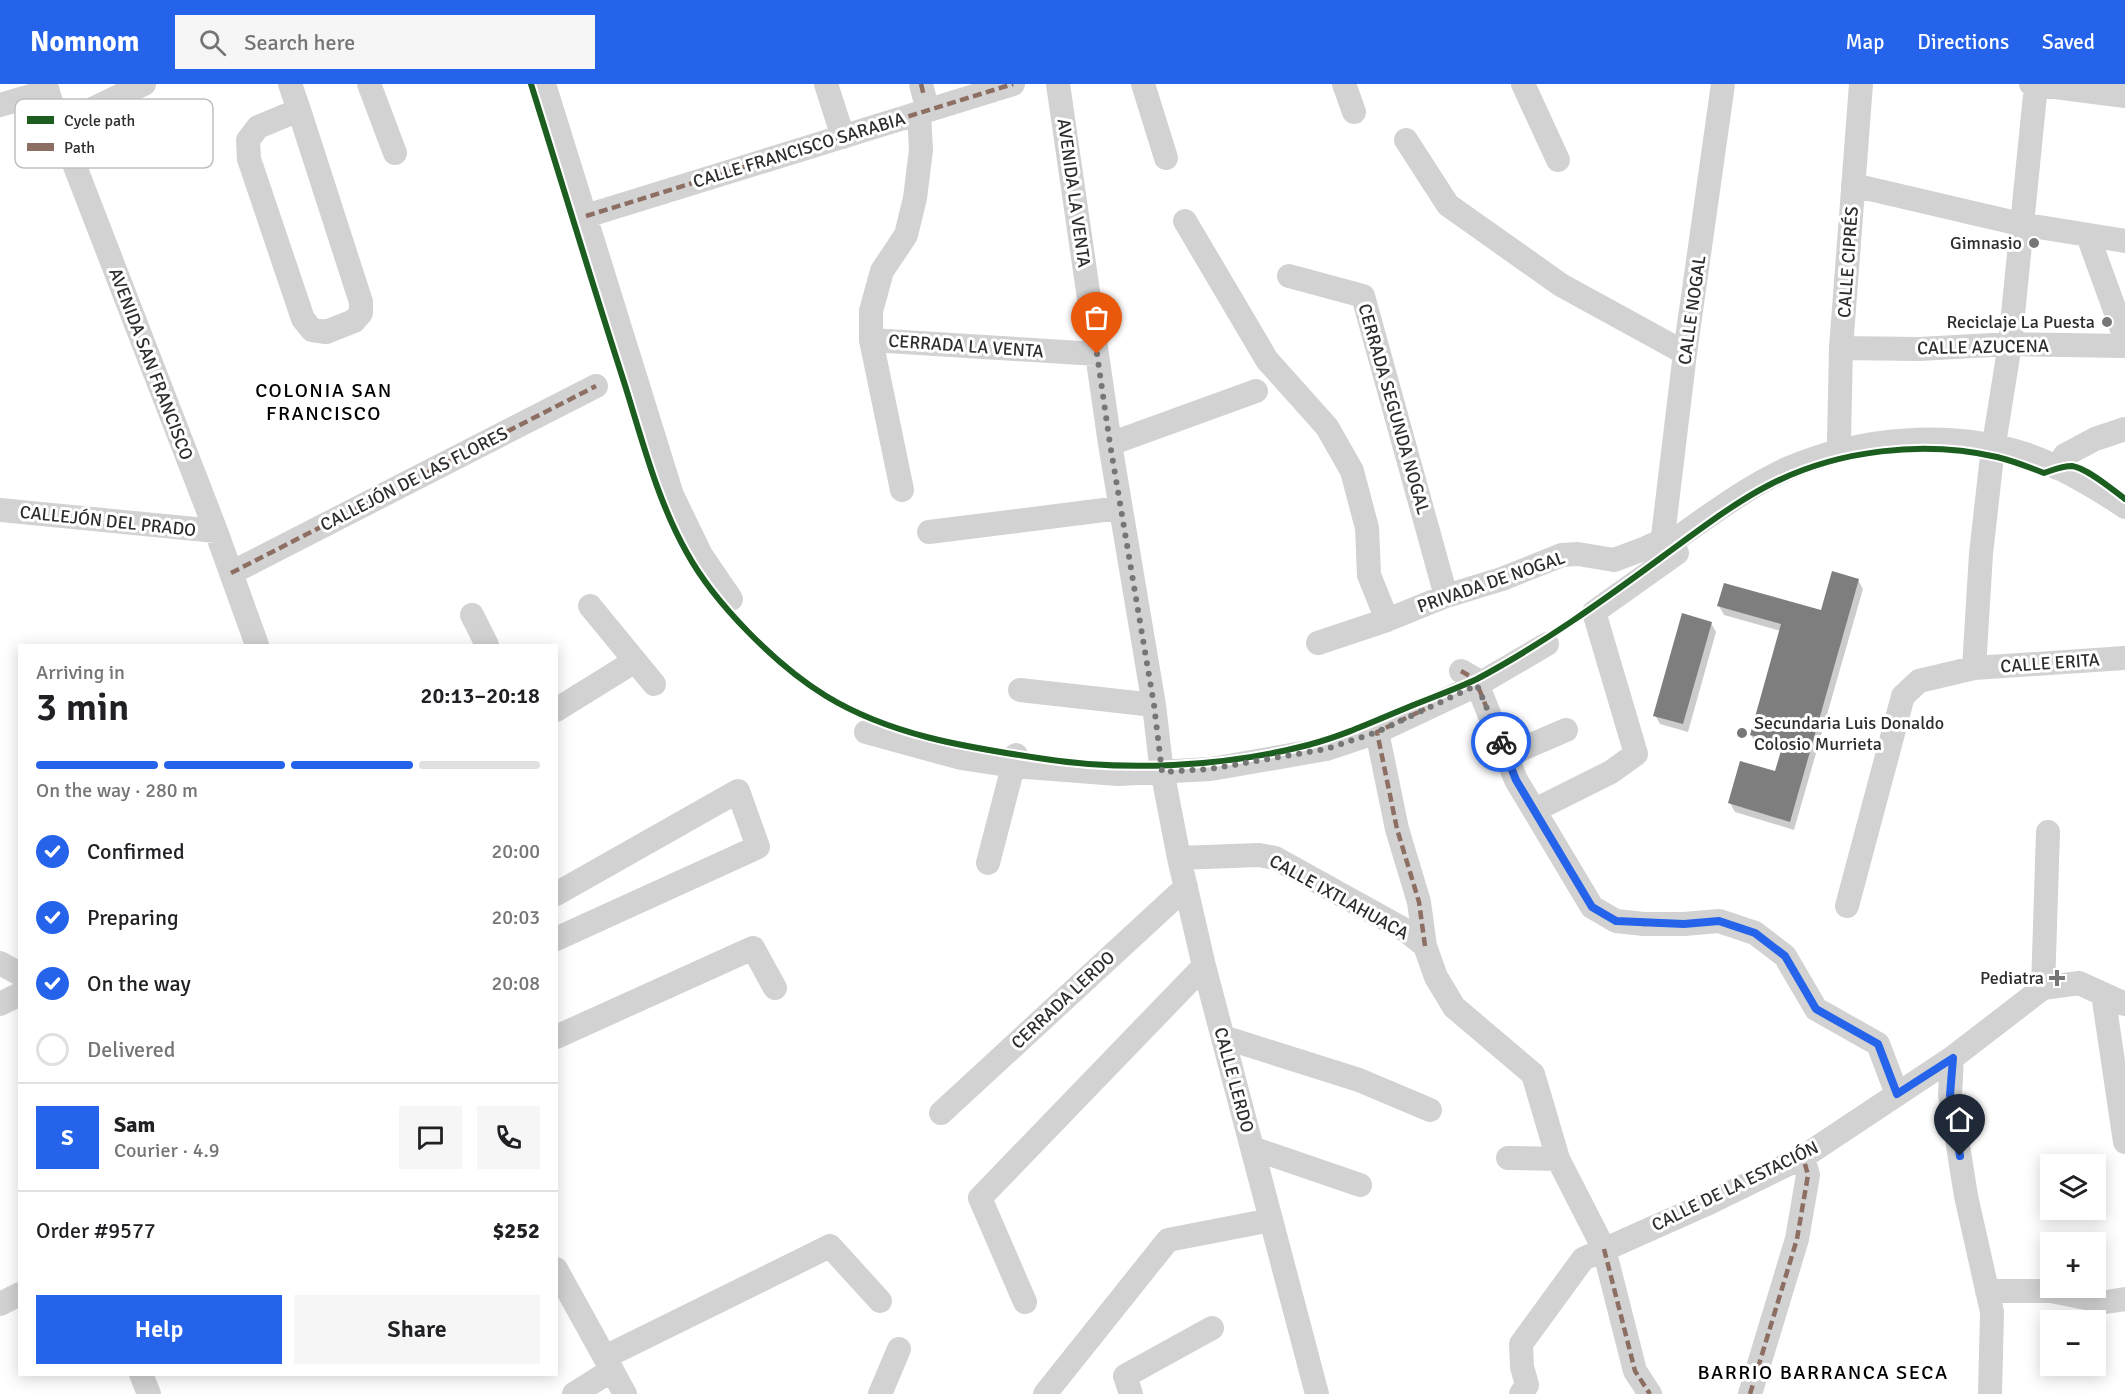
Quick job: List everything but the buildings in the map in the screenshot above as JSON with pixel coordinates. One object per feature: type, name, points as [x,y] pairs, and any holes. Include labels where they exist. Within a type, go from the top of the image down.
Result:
[{"type":"street","points":[[113,99],[144,84]]},
{"type":"street","points":[[290,84],[299,110],[361,302],[361,313],[354,321],[326,332],[312,330],[303,319],[249,159],[248,140],[258,127],[299,110]]},
{"type":"street","points":[[369,84],[395,153]]},
{"type":"street","points":[[544,84],[672,495],[701,555],[731,599]]},
{"type":"street","points":[[826,84],[843,137]]},
{"type":"street","name":"CALLE FRANCISCO SARABIA","points":[[586,216],[843,137],[921,98],[1013,84]]},
{"type":"street","name":"AVENIDA LA VENTA","points":[[1058,84],[1110,444],[1154,705],[1162,769]]},
{"type":"street","points":[[1143,84],[1166,158]]},
{"type":"street","points":[[1344,84],[1354,112]]},
{"type":"street","points":[[1523,84],[1558,160]]},
{"type":"street","name":"CALLE NOGAL","points":[[1670,544],[1685,353],[1724,84]]},
{"type":"street","name":"CALLE CIPRÉS","points":[[1839,440],[1841,348],[1862,84]]},
{"type":"street","points":[[2031,84],[2125,96]]},
{"type":"street","points":[[1974,668],[1981,554],[2010,344],[2020,224],[2036,85]]},
{"type":"street","points":[[16,99],[46,88]]},
{"type":"street","points":[[902,490],[871,340],[871,311],[882,271],[906,235],[915,198],[921,150],[921,98]]},
{"type":"street","points":[[0,105],[15,99]]},
{"type":"street","points":[[1406,140],[1448,205],[1561,285],[1685,353]]},
{"type":"street","name":"AVENIDA SAN FRANCISCO","points":[[76,168],[258,644]]},
{"type":"street","points":[[1853,185],[2020,224],[2125,241]]},
{"type":"street","points":[[1185,221],[1267,360],[1327,427],[1352,471],[1367,528],[1369,575],[1387,620]]},
{"type":"street","points":[[2088,236],[2125,338]]},
{"type":"street","name":"CERRADA SEGUNDA NOGAL","points":[[1289,276],[1363,296],[1446,596]]},
{"type":"street","name":"CERRADA LA VENTA","points":[[871,340],[1097,354]]},
{"type":"street","name":"CALLE AZUCENA","points":[[1841,348],[1919,349],[2010,344],[2125,346]]},
{"type":"street","name":"CALLEJÓN DE LAS FLORES","points":[[231,573],[596,386]]},
{"type":"street","points":[[1110,444],[1256,391]]},
{"type":"street","points":[[2057,468],[2065,454],[2095,439],[2125,429]]},
{"type":"street","points":[[1534,810],[1611,772],[1636,754],[1594,612],[1670,544],[1758,484],[1789,468],[1821,456],[1887,442],[1941,440],[2023,453],[2095,488],[2125,507]]},
{"type":"street","points":[[929,532],[1120,508]]},
{"type":"street","name":"CALLEJÓN DEL PRADO","points":[[0,510],[216,531]]},
{"type":"street","name":"PRIVADA DE NOGAL","points":[[1318,643],[1387,620],[1446,596],[1502,579],[1562,555],[1578,554],[1614,560],[1622,559],[1659,542],[1670,544]]},
{"type":"street","points":[[590,606],[654,684]]},
{"type":"street","points":[[472,615],[486,644]]},
{"type":"street","points":[[866,732],[961,758],[1014,760],[1118,774],[1162,769],[1210,769],[1326,749],[1377,732],[1469,678],[1547,644]]},
{"type":"street","name":"CALLE ERITA","points":[[1847,906],[1903,696],[1919,681],[1974,668],[2125,658]]},
{"type":"street","points":[[558,709],[635,661]]},
{"type":"street","points":[[1469,678],[1516,780],[1592,907],[1616,921],[1684,924],[1719,921],[1755,933],[1785,956],[1816,1009],[1878,1044],[1897,1094]]},
{"type":"street","points":[[1020,690],[1154,705]]},
{"type":"street","points":[[1506,756],[1566,730]]},
{"type":"street","points":[[1377,732],[1397,829],[1419,902],[1425,946]]},
{"type":"street","points":[[988,863],[1014,760]]},
{"type":"street","name":"CALLE LERDO","points":[[1162,769],[1179,858],[1204,966],[1316,1394]]},
{"type":"street","points":[[558,893],[738,791],[758,847],[558,938]]},
{"type":"street","points":[[2048,832],[2043,988],[2079,984],[2125,1004]]},
{"type":"street","name":"CALLE IXTLAHUACA","points":[[1179,858],[1259,855],[1275,858],[1405,930],[1425,946],[1436,977],[1454,1007],[1533,1074],[1557,1159],[1604,1249],[1635,1371],[1650,1394]]},
{"type":"street","name":"CERRADA LERDO","points":[[940,1113],[1186,887]]},
{"type":"street","points":[[558,1036],[753,948],[775,988]]},
{"type":"street","points":[[0,963],[18,973]]},
{"type":"street","points":[[1025,1302],[980,1198],[1204,966]]},
{"type":"street","name":"CALLE DE LA ESTACIÓN","points":[[1521,1394],[1527,1385],[1522,1367],[1521,1344],[1583,1259],[1711,1202],[1803,1157],[1953,1058],[2043,988]]},
{"type":"street","points":[[2103,994],[2125,1142]]},
{"type":"street","points":[[0,1004],[18,995]]},
{"type":"street","points":[[1223,1037],[1359,1080],[1430,1110]]},
{"type":"street","points":[[1953,1058],[1950,1095],[1966,1196],[1992,1312],[1990,1394]]},
{"type":"street","points":[[1252,1148],[1360,1185]]},
{"type":"street","points":[[1750,1394],[1797,1239],[1808,1176],[1803,1157]]},
{"type":"street","points":[[1508,1158],[1557,1159]]},
{"type":"street","points":[[1045,1394],[1168,1240],[1271,1220]]},
{"type":"street","points":[[596,1376],[830,1246],[880,1301]]},
{"type":"street","points":[[558,1274],[596,1376],[625,1394]]},
{"type":"street","points":[[1987,1291],[2051,1291],[2106,1302],[2125,1299]]},
{"type":"street","points":[[0,1304],[18,1295]]},
{"type":"street","points":[[1131,1394],[1125,1376],[1212,1328]]},
{"type":"street","points":[[880,1394],[899,1349]]},
{"type":"street","points":[[142,1376],[149,1394]]},
{"type":"marked path","points":[[921,84],[924,96]]},
{"type":"marked path","points":[[586,216],[1013,84]]},
{"type":"marked path","points":[[231,573],[596,386]]},
{"type":"marked path","points":[[1461,671],[1475,679],[1516,780],[1592,907],[1616,921],[1644,924],[1719,921],[1755,933],[1785,956],[1816,1009],[1878,1044],[1897,1094]]},
{"type":"marked path","points":[[1425,709],[1377,732],[1397,829],[1419,902],[1425,946]]},
{"type":"marked path","points":[[1750,1394],[1797,1239],[1808,1175],[1803,1157]]},
{"type":"marked path","points":[[1604,1249],[1635,1371],[1650,1394]]},
{"type":"cycle path","points":[[531,84],[651,469],[676,533],[699,573],[748,632],[767,651],[807,683],[826,696],[876,721],[929,738],[1038,758],[1139,766],[1242,758],[1308,745],[1360,727],[1477,679],[1525,652],[1572,621],[1715,518],[1757,491],[1797,472],[1852,456],[1881,451],[1940,449],[1997,457],[2044,473],[2072,466],[2092,475],[2125,499]]},
{"type":"way so far","points":[[1097,354],[1154,705],[1162,772],[1210,769],[1326,749],[1377,732],[1477,685],[1501,742]]},
{"type":"place","name":"Gimnasio","points":[[2034,243]]},
{"type":"place","name":"Reciclaje La Puesta","points":[[2107,322]]},
{"type":"place","name":"Secundaria Luis Donaldo Colosio Murrieta","points":[[1742,733]]},
{"type":"place","name":"Pediatra","points":[[2057,978]]},
{"type":"district","name":"COLONIA SAN FRANCISCO","points":[[324,402]]},
{"type":"district","name":"BARRIO BARRANCA SECA","points":[[1823,1372]]},
{"type":"route","points":[[1501,742],[1516,780],[1592,907],[1616,921],[1644,924],[1719,921],[1755,933],[1785,956],[1816,1009],[1878,1044],[1897,1094],[1953,1058],[1950,1095],[1960,1156]]}]
